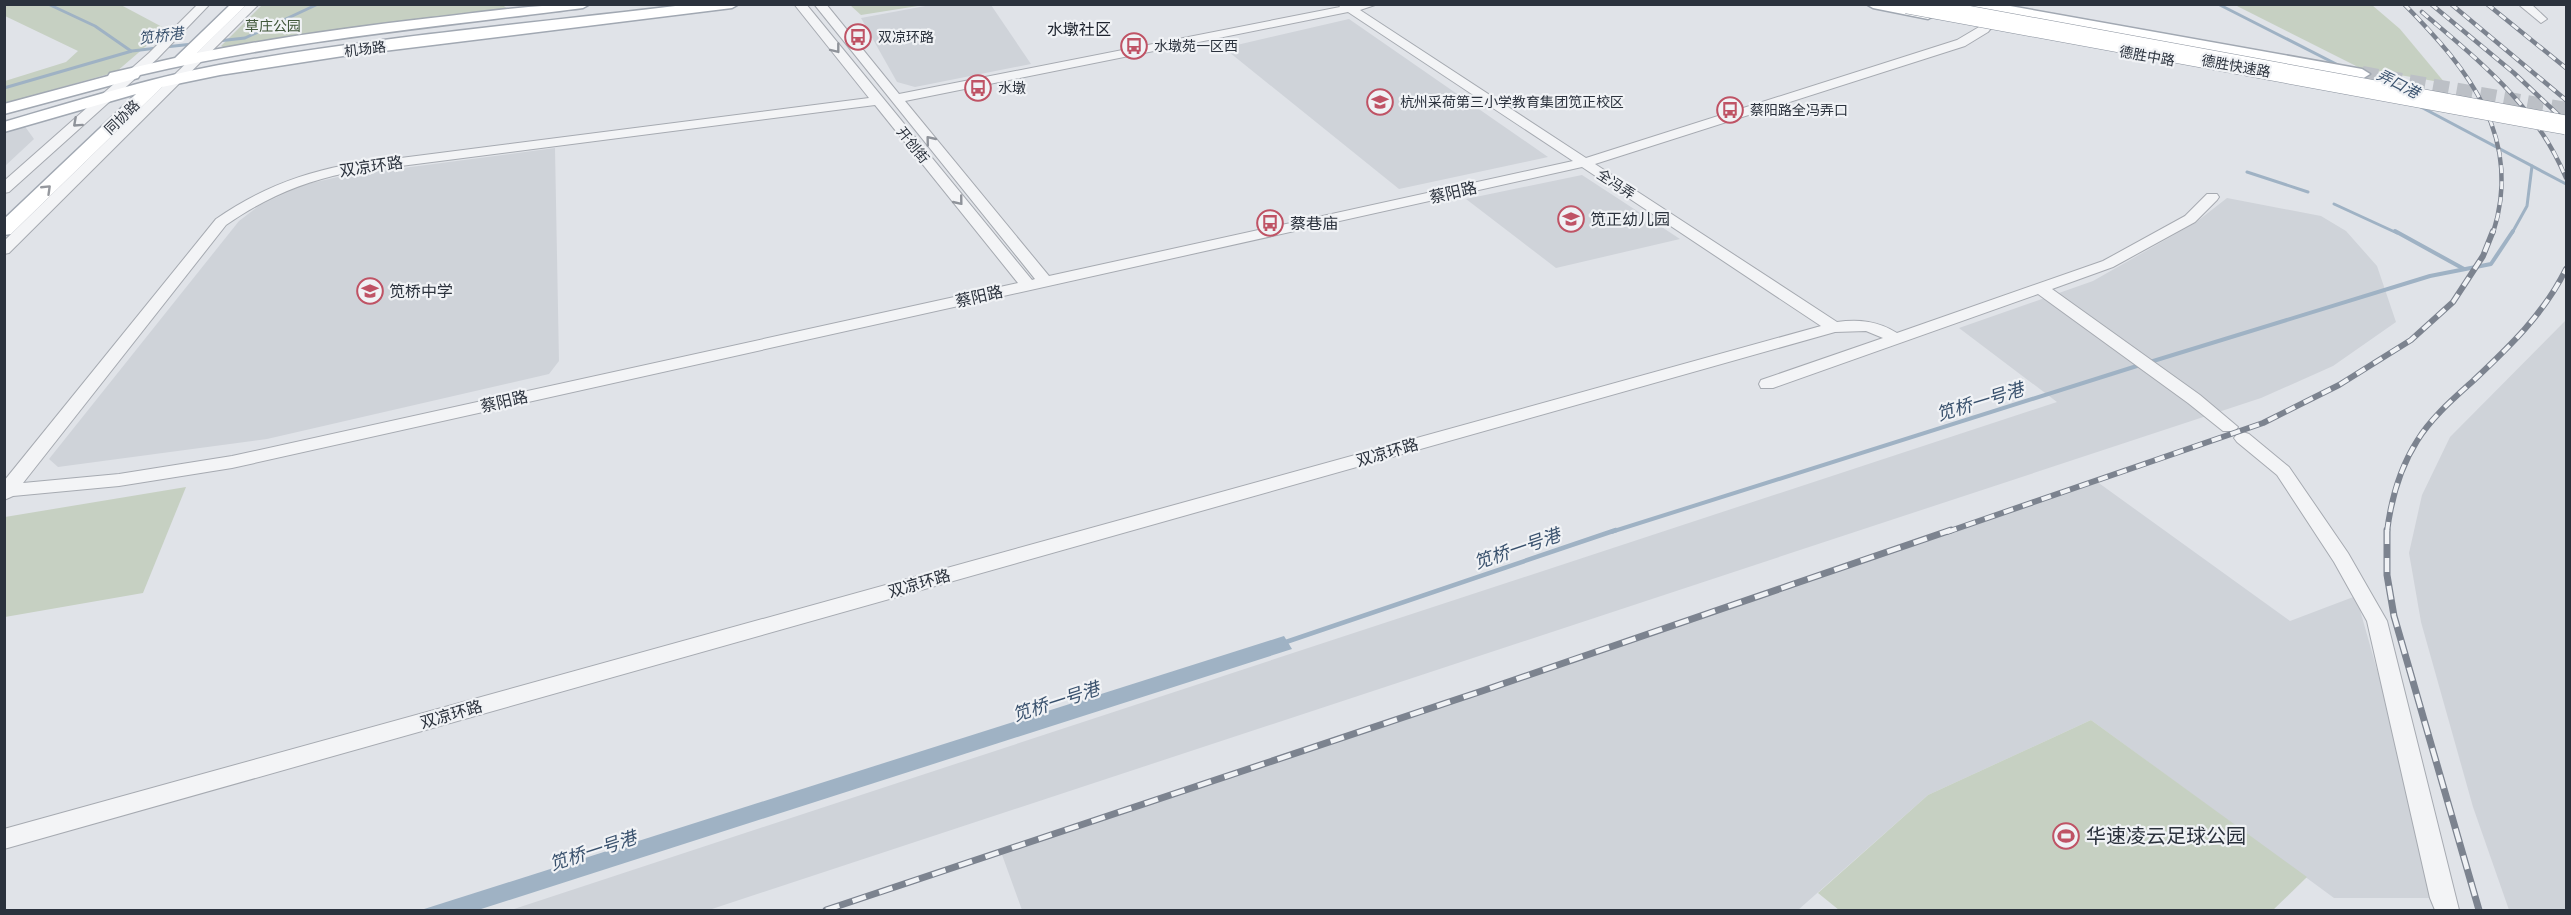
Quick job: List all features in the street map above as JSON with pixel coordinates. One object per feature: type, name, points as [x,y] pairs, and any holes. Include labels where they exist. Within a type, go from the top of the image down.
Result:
[{"type":"highway","name":"德胜快速路","points":[[1907,4],[2566,127]]},
{"type":"highway","name":"德胜快速路","points":[[1941,4],[2566,127]]},
{"type":"main road","name":"同协路","points":[[4,230],[224,4]]},
{"type":"main road","name":"同协路","points":[[4,210],[169,63],[240,4]]},
{"type":"main road","name":"机场路","points":[[4,108],[169,63],[312,39],[583,4]]},
{"type":"main road","name":"机场路","points":[[4,117],[169,63],[623,4]]},
{"type":"main road","name":"机场路","points":[[169,63],[224,62],[686,4]]},
{"type":"main road","name":"机场路","points":[[4,127],[105,98],[169,63],[343,51],[732,4]]},
{"type":"main road","name":"德胜中路","points":[[1873,4],[2422,105]]},
{"type":"main road","name":"德胜中路","points":[[1975,5],[2000,7],[2361,74]]},
{"type":"main road","points":[[1966,22],[1975,5]]},
{"type":"street","points":[[4,250],[169,63],[205,4]]},
{"type":"street","points":[[169,63],[228,30],[254,4]]},
{"type":"street","name":"开创街","points":[[799,4],[1028,285]]},
{"type":"street","name":"开创街","points":[[819,4],[1046,283]]},
{"type":"street","points":[[896,99],[1347,7],[1373,4]]},
{"type":"street","points":[[2523,4],[2541,19]]},
{"type":"street","name":"全冯弄","points":[[1347,7],[1834,327]]},
{"type":"street","points":[[1990,26],[2000,7]]},
{"type":"street","points":[[1941,50],[1966,22]]},
{"type":"street","name":"蔡阳路","points":[[5,492],[172,472],[232,462],[1583,163],[1941,50],[1979,36],[1990,26]]},
{"type":"street","points":[[4,189],[105,98]]},
{"type":"street","name":"双凉环路","points":[[5,492],[221,222],[255,198],[277,188],[326,172],[345,169],[877,101]]},
{"type":"street","points":[[1767,384],[2108,264],[2190,219],[2212,197]]},
{"type":"street","points":[[2040,288],[2145,364],[2283,471],[2341,558],[2377,621],[2442,898],[2447,910]]},
{"type":"street","points":[[1834,327],[1864,324],[1886,332],[1896,339]]},
{"type":"street","name":"双凉环路","points":[[4,839],[1834,327]]},
{"type":"shaded area","points":[[936,4],[991,5],[1031,64],[915,87],[897,82],[861,18]]},
{"type":"shaded area","name":"杭州采荷第三小学教育集团笕正校区","points":[[1349,19],[1548,157],[1399,189],[1224,48]]},
{"type":"shaded area","points":[[21,121],[34,139],[5,166],[5,126]]},
{"type":"shaded area","name":"笕桥中学","points":[[555,148],[559,361],[549,374],[267,439],[58,467],[49,459],[239,221],[260,205],[303,185],[342,176]]},
{"type":"shaded area","name":"笕正幼儿园","points":[[1582,175],[1680,239],[1556,268],[1466,199]]},
{"type":"shaded area","points":[[2227,198],[2321,216],[2346,231],[2377,266],[2396,322],[2333,366],[2261,398],[709,910],[511,910],[2057,402],[1959,328],[2093,281],[2195,223]]},
{"type":"shaded area","points":[[2566,320],[2566,910],[2509,910],[2473,807],[2421,622],[2409,553],[2422,495],[2450,437]]},
{"type":"shaded area","points":[[2096,481],[2290,621],[2356,596],[2442,898],[2334,898],[2091,720],[1928,795],[1798,910],[1022,910],[1001,852]]},
{"type":"green space","name":"草庄公园","points":[[501,4],[508,9],[231,51],[221,46],[262,5]]},
{"type":"green space","points":[[5,5],[121,5],[166,29],[116,72],[5,103],[5,81],[66,62],[78,51],[5,16]]},
{"type":"green space","points":[[850,5],[924,5],[861,15]]},
{"type":"green space","points":[[2235,5],[2372,5],[2400,29],[2445,83],[2360,68]]},
{"type":"green space","points":[[186,487],[143,593],[5,617],[5,517]]},
{"type":"green space","name":"华速凌云足球公园","points":[[2091,720],[2307,877],[2273,910],[1839,910],[1818,893],[1928,795]]},
{"type":"water","points":[[1284,636],[1292,649],[478,910],[421,910]]},
{"type":"waterway","points":[[48,4],[95,26],[131,51]]},
{"type":"waterway","name":"笕桥港","points":[[218,41],[245,38],[318,4]]},
{"type":"waterway","name":"弄口港","points":[[2218,4],[2340,66]]},
{"type":"waterway","name":"笕桥港","points":[[165,47],[193,44]]},
{"type":"waterway","name":"笕桥港","points":[[4,88],[132,51],[157,48]]},
{"type":"waterway","name":"弄口港","points":[[2419,106],[2566,184]]},
{"type":"waterway","name":"笕桥一号港","points":[[2512,233],[2527,206],[2532,166]]},
{"type":"waterway","points":[[2247,172],[2308,192]]},
{"type":"waterway","points":[[2334,204],[2397,233]]},
{"type":"waterway","points":[[2395,231],[2464,269]]},
{"type":"waterway","name":"笕桥一号港","points":[[2150,362],[2430,276],[2491,264],[2513,231]]},
{"type":"waterway","name":"笕桥一号港","points":[[1611,532],[2140,365]]},
{"type":"waterway","name":"笕桥一号港","points":[[1283,643],[1616,530]]},
{"type":"tunnel","points":[[2362,74],[2566,110]]},
{"type":"railway","points":[[2404,4],[2449,54],[2468,80],[2484,107],[2495,135],[2501,166],[2501,198],[2493,233]]},
{"type":"railway","points":[[2431,4],[2514,73],[2566,122]]},
{"type":"railway","points":[[2451,4],[2566,100]]},
{"type":"railway","points":[[2487,4],[2566,68]]},
{"type":"railway","points":[[2422,12],[2485,67],[2523,107],[2554,152],[2566,178]]},
{"type":"railway","points":[[1947,532],[2263,423],[2339,385],[2411,340],[2453,302],[2483,256],[2493,231]]},
{"type":"railway","points":[[2387,532],[2401,473],[2411,451],[2429,424],[2525,329],[2547,301],[2566,269]]},
{"type":"railway","points":[[826,910],[1482,691],[1951,530]]},
{"type":"railway","points":[[2387,532],[2387,575],[2394,616],[2479,910]]},
{"type":"place","name":"双凉环路","points":[[858,37]]},
{"type":"place","name":"水墩苑一区西","points":[[1134,46]]},
{"type":"place","name":"水墩","points":[[978,88]]},
{"type":"place","name":"杭州采荷第三小学教育集团笕正校区","points":[[1380,102]]},
{"type":"place","name":"蔡阳路全冯弄口","points":[[1730,110]]},
{"type":"place","name":"笕正幼儿园","points":[[1571,219]]},
{"type":"place","name":"蔡巷庙","points":[[1270,223]]},
{"type":"place","name":"笕桥中学","points":[[370,291]]},
{"type":"place","name":"华速凌云足球公园","points":[[2066,836]]},
{"type":"district","name":"水墩社区","points":[[1079,29]]}]
